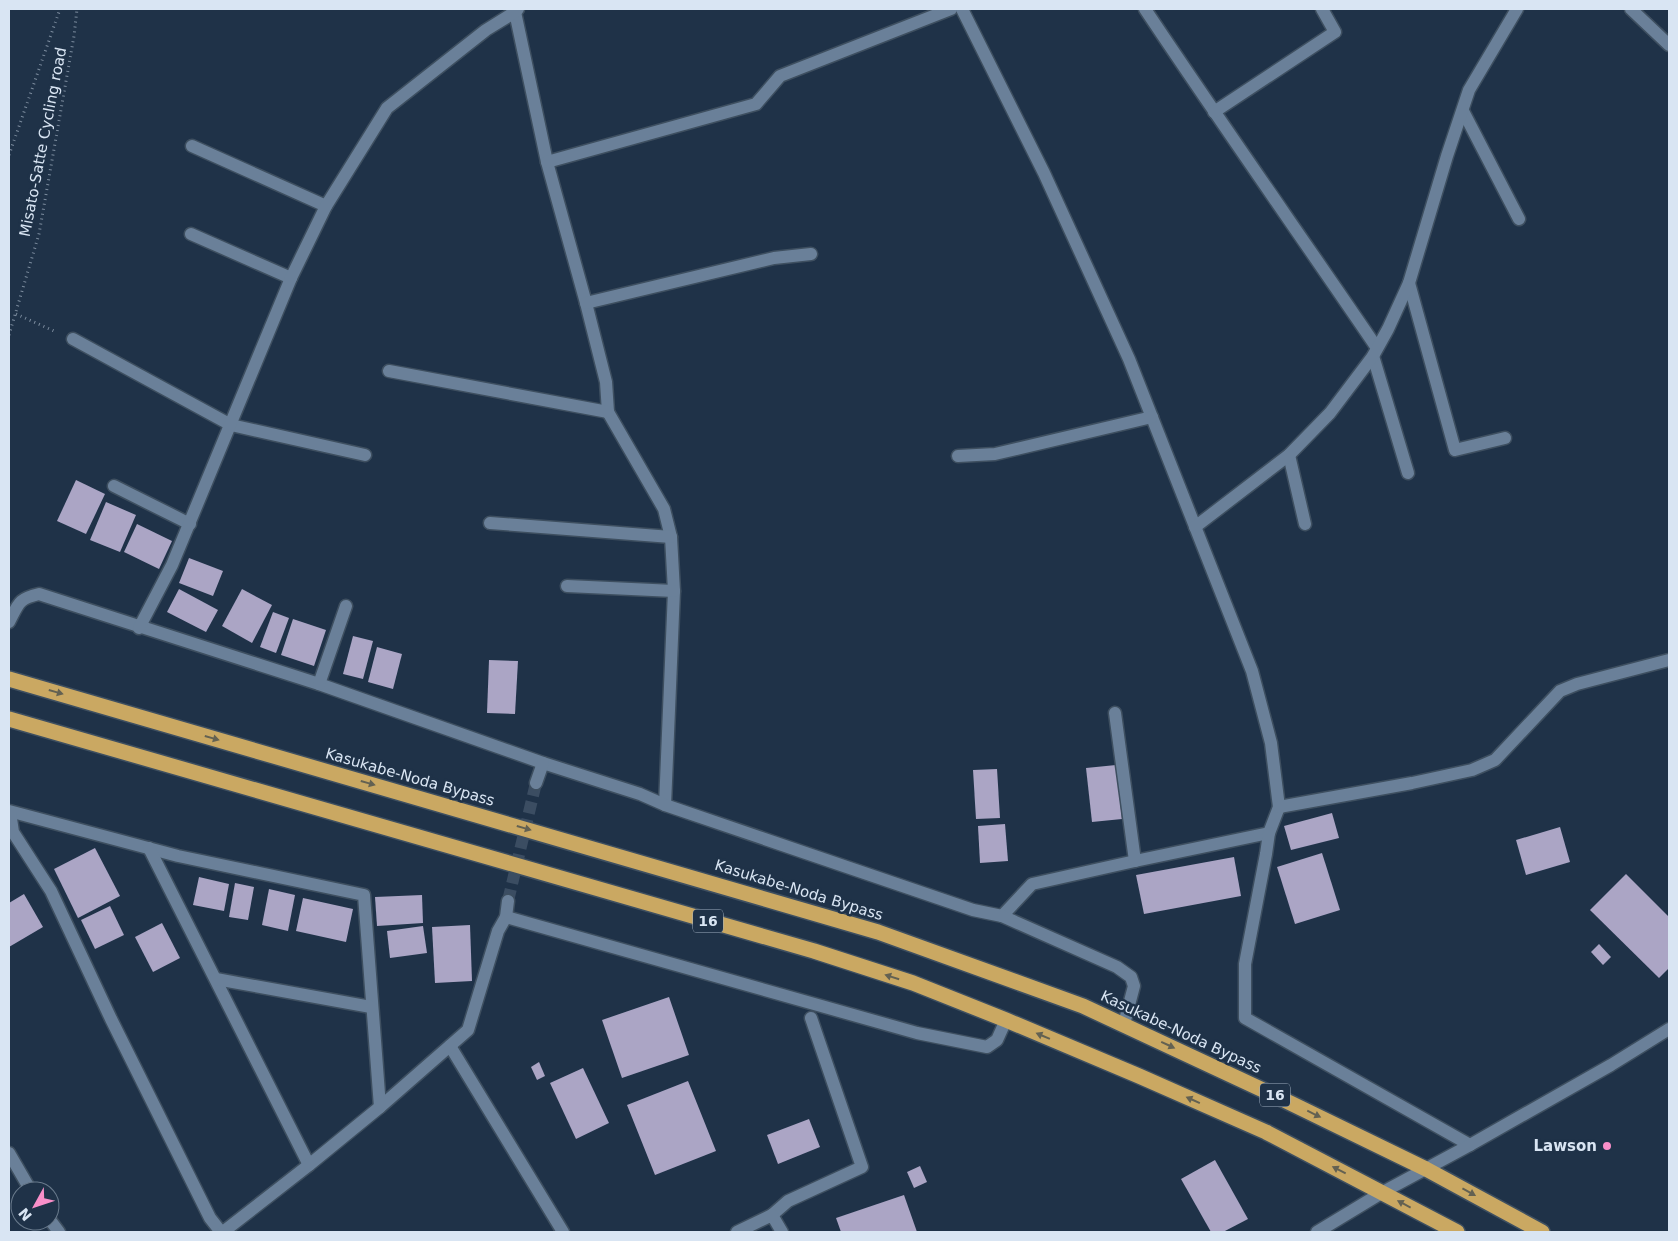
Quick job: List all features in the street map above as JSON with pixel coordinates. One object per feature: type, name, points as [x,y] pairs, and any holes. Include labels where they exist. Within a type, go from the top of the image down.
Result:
[{"type":"highway","name":"Kasukabe-Noda Bypass","points":[[9,679],[878,932],[1083,1006],[1124,1024],[1426,1169],[1542,1232]]},
{"type":"highway","name":"16","points":[[9,719],[814,952],[912,984],[1006,1020],[1266,1132],[1457,1232]]},
{"type":"street","points":[[547,162],[756,104],[780,76],[950,9]]},
{"type":"street","points":[[962,9],[1081,250],[1129,359],[1252,671],[1271,743],[1279,807],[1269,833],[1244,964],[1245,1018],[1470,1145]]},
{"type":"street","points":[[1145,9],[1265,184],[1375,352],[1408,473]]},
{"type":"street","points":[[1214,112],[1335,32],[1322,9]]},
{"type":"street","points":[[1632,9],[1669,45]]},
{"type":"street","points":[[139,628],[172,565],[291,278],[326,206],[387,108],[486,30],[516,10],[547,162],[606,382],[608,412],[664,509],[671,538],[674,591],[665,805]]},
{"type":"street","points":[[1195,527],[1289,455],[1330,413],[1375,352],[1388,329],[1408,283],[1447,156],[1464,111],[1469,90],[1515,10]]},
{"type":"street","points":[[1464,111],[1520,220]]},
{"type":"street","points":[[192,146],[326,206]]},
{"type":"street","points":[[191,234],[291,278]]},
{"type":"street","points":[[586,303],[774,258],[811,254]]},
{"type":"street","points":[[1408,283],[1455,450],[1505,438]]},
{"type":"street","points":[[73,339],[231,425],[364,455]]},
{"type":"street","points":[[389,371],[608,412]]},
{"type":"street","points":[[958,456],[995,454],[1152,418]]},
{"type":"street","points":[[1289,455],[1305,524]]},
{"type":"street","points":[[114,486],[190,524]]},
{"type":"street","points":[[490,523],[671,538]]},
{"type":"street","points":[[567,586],[674,591]]},
{"type":"street","points":[[9,622],[18,604],[25,598],[39,594],[139,628],[318,684],[973,910],[1002,916],[1117,967],[1131,977],[1134,986],[1124,1024]]},
{"type":"street","points":[[318,684],[346,606]]},
{"type":"street","points":[[1279,807],[1472,770],[1496,760],[1560,691],[1577,684],[1669,660]]},
{"type":"street","points":[[1115,713],[1135,860]]},
{"type":"street","points":[[536,783],[543,763]]},
{"type":"street","points":[[380,1107],[364,896],[178,856],[9,812],[13,832],[51,891],[145,1088],[210,1218],[222,1232],[380,1107],[468,1030],[498,932],[506,917],[508,902]]},
{"type":"street","points":[[1002,916],[1032,884],[1135,860],[1269,833]]},
{"type":"street","points":[[149,848],[309,1165]]},
{"type":"street","points":[[506,917],[917,1033],[987,1047],[997,1040],[1006,1020]]},
{"type":"street","points":[[216,980],[372,1008]]},
{"type":"street","points":[[737,1232],[772,1214],[788,1202],[862,1167],[811,1018]]},
{"type":"street","points":[[1317,1232],[1383,1192],[1470,1145],[1669,1029]]},
{"type":"street","points":[[450,1046],[563,1232]]},
{"type":"street","points":[[9,1153],[25,1181]]},
{"type":"street","points":[[772,1214],[782,1232]]},
{"type":"path","points":[[9,155],[60,9]]},
{"type":"path","name":"Misato-Satte Cycling road","points":[[9,336],[39,234],[74,36],[77,9]]},
{"type":"path","points":[[16,314],[73,339]]},
{"type":"building","points":[[76,480],[105,494],[86,534],[57,521]]},
{"type":"building","points":[[106,502],[136,515],[120,552],[90,540]]},
{"type":"building","points":[[137,524],[172,541],[159,569],[124,552]]},
{"type":"building","points":[[189,558],[223,571],[213,596],[179,583]]},
{"type":"building","points":[[179,589],[218,610],[206,632],[167,612]]},
{"type":"building","points":[[242,589],[272,605],[252,643],[222,626]]},
{"type":"building","points":[[273,612],[289,618],[276,653],[260,647]]},
{"type":"building","points":[[293,619],[326,630],[314,666],[281,655]]},
{"type":"building","points":[[353,636],[373,641],[363,679],[343,674]]},
{"type":"building","points":[[377,647],[402,654],[393,689],[368,682]]},
{"type":"building","points":[[489,660],[518,661],[515,714],[487,713]]},
{"type":"building","points":[[1116,765],[1122,819],[1092,822],[1086,768]]},
{"type":"building","points":[[997,769],[1000,818],[976,819],[973,770]]},
{"type":"building","points":[[1332,813],[1339,838],[1291,850],[1284,826]]},
{"type":"building","points":[[1005,824],[1008,861],[980,863],[978,826]]},
{"type":"building","points":[[1560,827],[1570,862],[1526,875],[1516,840]]},
{"type":"building","points":[[95,848],[120,896],[78,918],[54,869]]},
{"type":"building","points":[[1322,853],[1340,910],[1295,924],[1277,867]]},
{"type":"building","points":[[1234,857],[1241,896],[1144,914],[1136,875]]},
{"type":"building","points":[[1626,874],[1669,917],[1669,968],[1659,978],[1590,910]]},
{"type":"building","points":[[199,877],[229,884],[224,911],[193,905]]},
{"type":"building","points":[[235,883],[254,887],[248,920],[229,917]]},
{"type":"building","points":[[269,889],[295,895],[288,931],[262,925]]},
{"type":"building","points":[[24,894],[43,927],[9,947],[9,903]]},
{"type":"building","points":[[422,895],[423,923],[377,926],[375,897]]},
{"type":"building","points":[[303,898],[353,909],[346,942],[296,931]]},
{"type":"building","points":[[110,906],[124,935],[95,949],[81,920]]},
{"type":"building","points":[[162,923],[180,958],[153,972],[135,937]]},
{"type":"building","points":[[470,925],[472,981],[435,983],[432,927]]},
{"type":"building","points":[[423,926],[427,953],[390,958],[387,931]]},
{"type":"building","points":[[1599,944],[1611,957],[1603,965],[1591,952]]},
{"type":"building","points":[[669,997],[689,1055],[622,1078],[602,1020]]},
{"type":"building","points":[[539,1062],[545,1076],[537,1080],[531,1067]]},
{"type":"building","points":[[583,1068],[609,1123],[576,1139],[550,1083]]},
{"type":"building","points":[[688,1081],[716,1151],[655,1175],[627,1105]]},
{"type":"building","points":[[809,1119],[820,1147],[778,1164],[767,1135]]},
{"type":"building","points":[[1215,1160],[1248,1219],[1223,1232],[1211,1232],[1181,1179]]},
{"type":"building","points":[[920,1166],[927,1182],[914,1188],[907,1172]]},
{"type":"building","points":[[904,1195],[917,1232],[841,1232],[836,1218]]},
{"type":"tunnel","points":[[508,901],[536,783]]},
{"type":"place","name":"Lawson","points":[[1607,1146]]}]
